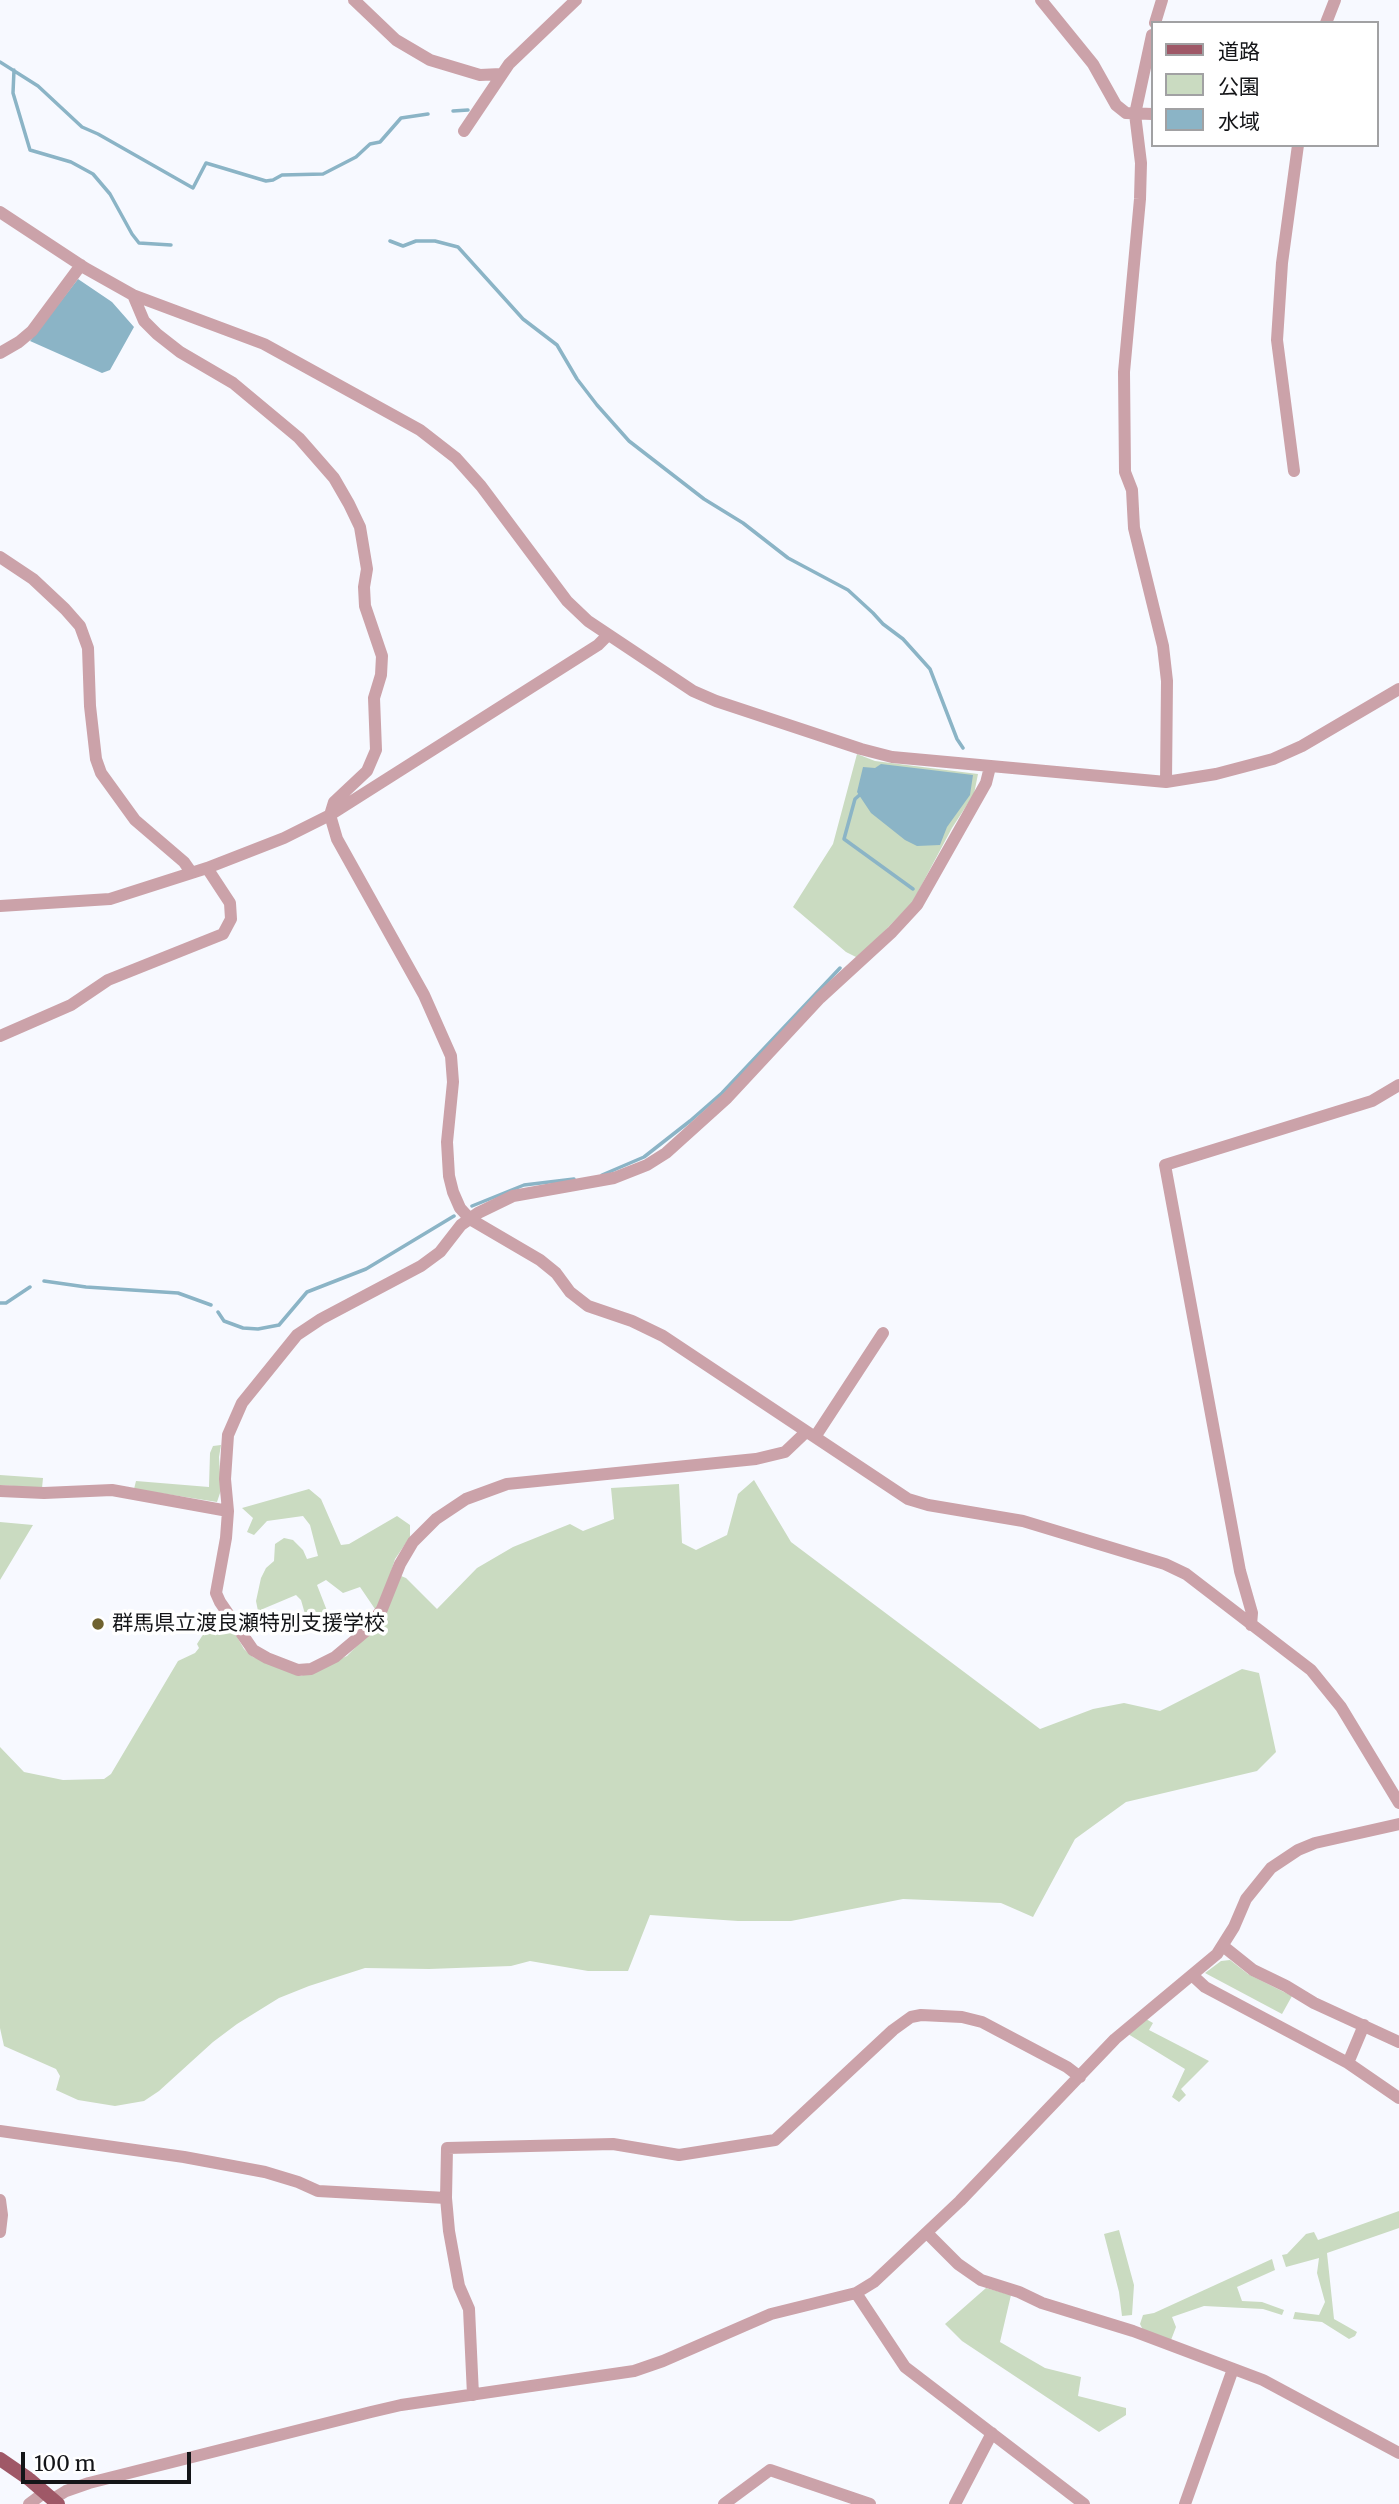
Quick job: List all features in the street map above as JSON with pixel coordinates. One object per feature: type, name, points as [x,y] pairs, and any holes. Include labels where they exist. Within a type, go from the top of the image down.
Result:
[{"type":"main road","points":[[0,2459],[52,2498]]},
{"type":"street","points":[[354,0],[396,40],[430,60],[480,75],[501,74]]},
{"type":"street","points":[[464,131],[501,74],[519,53],[576,0]]},
{"type":"street","points":[[1041,0],[1093,64],[1116,105],[1126,113],[1150,114]]},
{"type":"street","points":[[1156,21],[1162,0]]},
{"type":"street","points":[[1327,21],[1335,0]]},
{"type":"street","points":[[1150,44],[1135,114],[1141,173],[1124,362],[1125,472],[1132,490],[1135,528],[1163,646],[1167,681],[1166,782]]},
{"type":"street","points":[[1294,471],[1277,340],[1282,263],[1298,147]]},
{"type":"street","points":[[0,212],[133,295],[264,344],[420,430],[456,458],[481,486],[567,601],[607,636],[693,691],[728,705],[861,750],[892,757],[1166,782],[1216,774],[1273,759],[1302,746],[1399,689]]},
{"type":"street","points":[[0,352],[32,331],[81,265]]},
{"type":"street","points":[[133,295],[144,321],[157,334],[180,352],[233,383],[299,438],[334,478],[360,527],[367,569],[365,606],[382,656],[381,674],[374,698],[376,750],[372,765],[334,802],[330,815],[337,839],[424,995],[450,1056],[453,1082],[447,1142],[449,1176],[456,1201],[470,1219],[540,1260],[570,1292],[588,1306],[632,1321],[663,1336],[908,1499],[928,1505],[1023,1521],[1165,1564],[1186,1574],[1251,1625],[1295,1655],[1311,1670],[1345,1714],[1399,1803]]},
{"type":"street","points":[[0,557],[33,579],[80,626],[88,648],[90,706],[96,759],[101,774],[135,820],[184,862],[191,872]]},
{"type":"street","points":[[0,906],[110,899],[207,868],[284,838],[330,815],[598,645],[607,636]]},
{"type":"street","points":[[883,1333],[811,1435],[790,1449],[767,1457],[507,1484],[466,1499],[436,1519],[413,1542],[400,1564],[382,1609],[366,1631],[322,1665],[303,1670],[267,1658],[253,1650],[216,1593],[228,1511],[225,1455],[231,1426],[250,1392],[288,1344],[321,1319],[394,1282],[433,1258],[446,1246],[461,1225],[513,1196],[614,1178],[647,1165],[666,1153],[727,1098],[820,998],[892,932],[917,905],[986,783],[990,767]]},
{"type":"street","points":[[0,1036],[71,1005],[108,980],[223,934],[231,919],[230,903],[207,868]]},
{"type":"street","points":[[1251,1625],[1252,1613],[1240,1571],[1165,1165],[1371,1101],[1399,1085]]},
{"type":"street","points":[[0,1490],[44,1493],[112,1490],[228,1511]]},
{"type":"street","points":[[29,2504],[89,2483],[371,2412],[634,2371],[771,2314],[856,2293],[874,2282],[993,2168],[1129,2026],[1223,1946],[1254,1886],[1284,1858],[1315,1843],[1399,1824]]},
{"type":"street","points":[[1223,1946],[1253,1970],[1314,2003],[1399,2042]]},
{"type":"street","points":[[1192,1975],[1205,1987],[1349,2063],[1399,2098]]},
{"type":"street","points":[[473,2395],[469,2309],[459,2286],[446,2198],[447,2148],[456,2150],[614,2144],[679,2155],[775,2140],[911,2017],[943,2015],[982,2022],[1067,2067],[1080,2077]]},
{"type":"street","points":[[1349,2063],[1364,2025]]},
{"type":"street","points":[[0,2131],[184,2157],[265,2172],[318,2191],[446,2198]]},
{"type":"street","points":[[0,2200],[0,2232]]},
{"type":"street","points":[[927,2232],[958,2264],[981,2280],[1019,2292],[1042,2303],[1133,2330],[1273,2385],[1399,2453]]},
{"type":"street","points":[[856,2293],[905,2367],[1084,2504]]},
{"type":"street","points":[[1185,2504],[1233,2369]]},
{"type":"street","points":[[956,2504],[992,2433]]},
{"type":"street","points":[[724,2504],[766,2472],[774,2470],[870,2504]]},
{"type":"street","points":[[744,2489],[746,2504]]},
{"type":"green space","points":[[857,754],[875,761],[978,774],[974,794],[952,828],[912,903],[858,958],[846,952],[793,907],[833,844]]},
{"type":"green space","points":[[221,1445],[221,1490],[217,1502],[134,1489],[136,1481],[209,1487],[210,1453],[213,1446]]},
{"type":"green space","points":[[0,1475],[43,1478],[42,1488],[0,1485]]},
{"type":"green space","points":[[754,1480],[791,1542],[1040,1729],[1093,1709],[1124,1703],[1160,1711],[1242,1669],[1259,1673],[1276,1752],[1257,1771],[1126,1802],[1075,1839],[1033,1917],[1001,1903],[903,1899],[791,1921],[738,1921],[650,1915],[628,1971],[588,1971],[530,1961],[511,1966],[365,1968],[279,1998],[213,2042],[159,2091],[144,2101],[115,2106],[78,2100],[56,2090],[60,2076],[56,2069],[4,2046],[0,2028],[0,1747],[24,1772],[63,1780],[104,1779],[111,1774],[178,1661],[195,1653],[199,1648],[197,1644],[216,1614],[224,1614],[244,1649],[253,1657],[301,1676],[347,1656],[378,1624],[375,1609],[360,1587],[343,1593],[326,1580],[317,1585],[331,1621],[330,1627],[314,1633],[309,1628],[301,1600],[296,1595],[258,1611],[256,1601],[261,1578],[266,1568],[274,1561],[275,1544],[284,1538],[293,1540],[303,1550],[307,1559],[318,1556],[310,1525],[303,1516],[267,1521],[254,1535],[247,1532],[253,1518],[242,1508],[309,1489],[321,1499],[341,1545],[349,1544],[397,1516],[410,1525],[410,1537],[395,1559],[391,1572],[406,1578],[437,1609],[477,1568],[513,1547],[570,1524],[583,1531],[614,1519],[611,1488],[679,1484],[682,1543],[696,1550],[727,1535],[738,1494]]},
{"type":"green space","points":[[0,1522],[33,1525],[0,1580]]},
{"type":"green space","points":[[1230,1960],[1248,1974],[1292,1996],[1282,2014],[1205,1973],[1221,1961]]},
{"type":"green space","points":[[1146,2019],[1153,2023],[1149,2030],[1209,2061],[1181,2089],[1186,2095],[1179,2102],[1172,2097],[1185,2069],[1128,2034]]},
{"type":"green space","points":[[1399,2211],[1399,2228],[1327,2253],[1334,2319],[1357,2332],[1355,2336],[1349,2339],[1322,2322],[1293,2319],[1295,2312],[1319,2315],[1325,2302],[1317,2273],[1319,2258],[1286,2267],[1282,2255],[1287,2254],[1306,2234],[1314,2232],[1318,2240]]},
{"type":"green space","points":[[1119,2230],[1134,2285],[1132,2315],[1122,2316],[1119,2292],[1104,2234]]},
{"type":"green space","points":[[1272,2259],[1275,2270],[1237,2287],[1242,2301],[1262,2302],[1284,2310],[1282,2315],[1263,2309],[1204,2306],[1172,2317],[1176,2327],[1171,2340],[1143,2330],[1140,2324],[1143,2315],[1154,2313]]},
{"type":"green space","points":[[986,2288],[1011,2295],[1000,2342],[1045,2368],[1081,2377],[1078,2396],[1126,2408],[1126,2415],[1099,2432],[962,2341],[945,2324]]},
{"type":"water","points":[[78,279],[112,302],[134,327],[110,370],[102,373],[30,341]]},
{"type":"water","points":[[881,764],[973,775],[970,795],[947,827],[940,845],[917,846],[905,840],[871,813],[857,792],[863,767],[875,768]]},
{"type":"waterway","points":[[0,62],[38,86],[82,127],[193,188],[206,163],[266,181],[282,175],[323,174],[356,157],[370,144],[380,142],[401,118],[428,114]]},
{"type":"waterway","points":[[14,70],[13,93],[30,150],[71,162],[93,174],[110,194],[139,243],[171,245]]},
{"type":"waterway","points":[[453,111],[468,110]]},
{"type":"waterway","points":[[390,241],[403,246],[416,241],[435,241],[458,247],[523,319],[557,345],[577,379],[629,441],[704,499],[743,523],[788,558],[848,590],[883,624],[903,639],[930,669],[963,748]]},
{"type":"waterway","points":[[863,792],[855,799],[844,839],[913,889]]},
{"type":"waterway","points":[[602,1175],[644,1157],[690,1121],[722,1093],[840,968]]},
{"type":"waterway","points":[[472,1206],[524,1185],[574,1179]]},
{"type":"waterway","points":[[218,1312],[224,1321],[243,1328],[258,1329],[279,1325],[307,1292],[366,1269],[454,1216]]},
{"type":"waterway","points":[[44,1281],[86,1287],[178,1293],[211,1305]]},
{"type":"waterway","points":[[0,1303],[6,1303],[30,1287]]},
{"type":"place","name":"群馬県立渡良瀬特別支援学校","points":[[98,1624]]}]
